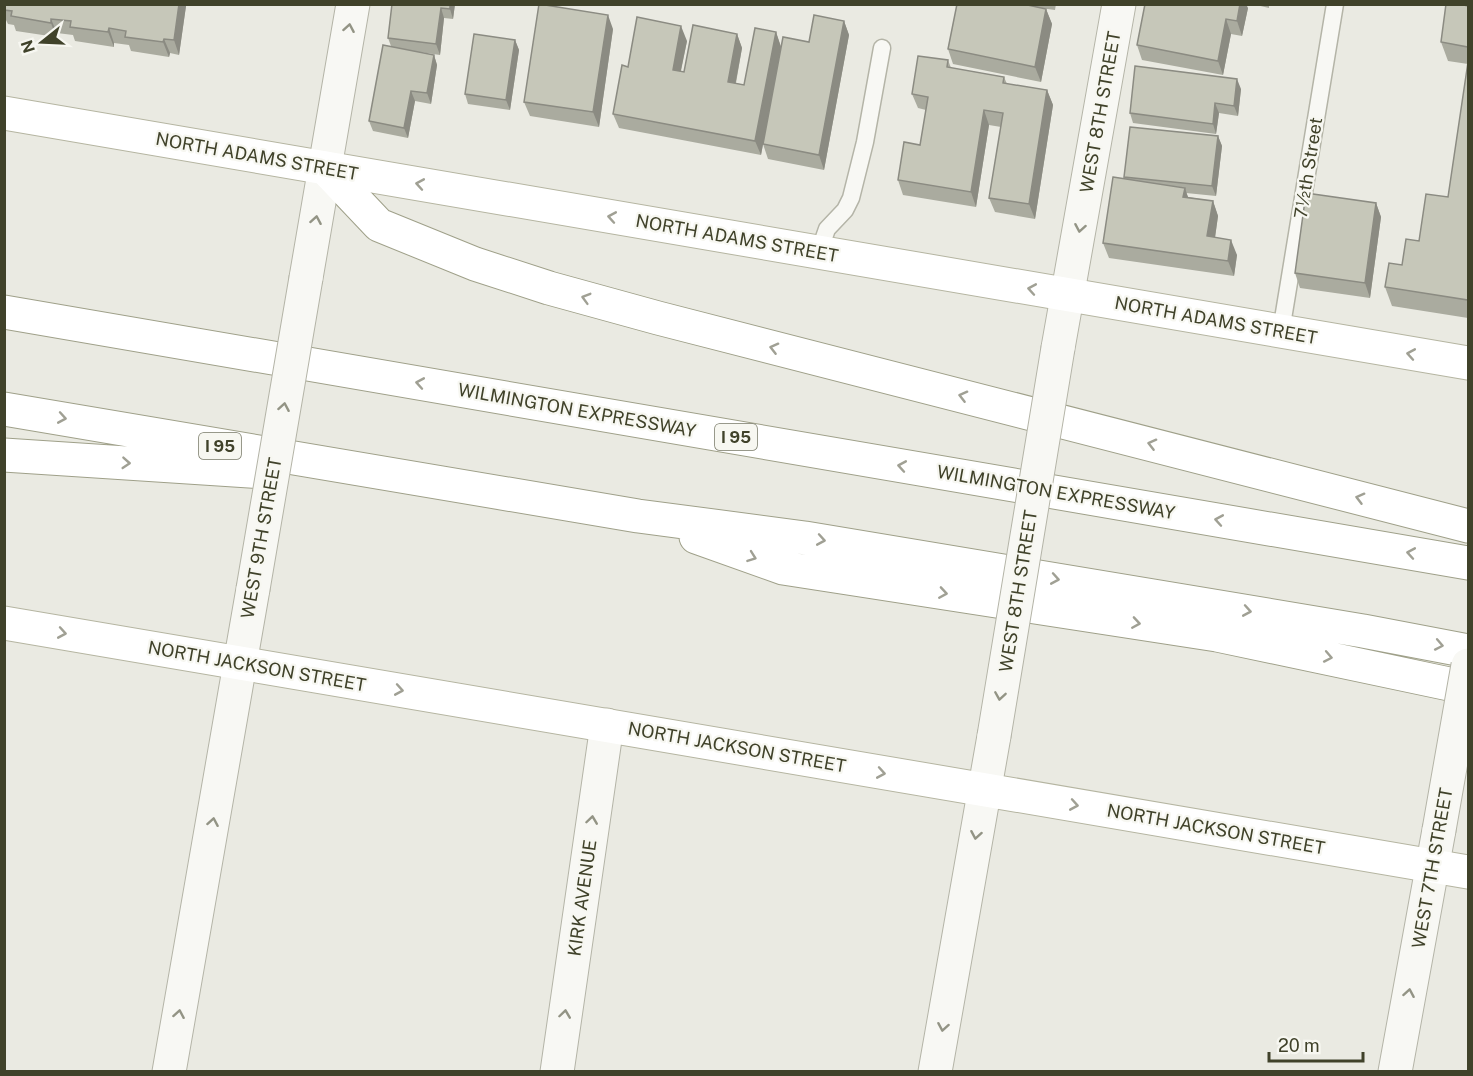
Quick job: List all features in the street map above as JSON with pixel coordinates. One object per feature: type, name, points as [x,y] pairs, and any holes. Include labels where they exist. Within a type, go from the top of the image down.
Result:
[{"type":"main road","name":"NORTH ADAMS STREET","points":[[4,113],[1468,363]]},
{"type":"main road","points":[[325,168],[379,225],[475,264],[549,288],[657,318],[1468,526]]},
{"type":"main road","name":"WILMINGTON EXPRESSWAY","points":[[4,312],[1468,563]]},
{"type":"main road","name":"I 95","points":[[4,408],[638,516],[805,537],[1364,631],[1468,651]]},
{"type":"main road","points":[[4,455],[436,483]]},
{"type":"main road","points":[[638,516],[783,568],[1217,635],[1468,688]]},
{"type":"main road","name":"NORTH JACKSON STREET","points":[[4,623],[1468,872]]},
{"type":"street","name":"WEST 9TH STREET","points":[[169,1071],[353,4]]},
{"type":"street","name":"WEST 8TH STREET","points":[[935,1071],[1119,4]]},
{"type":"street","name":"WEST 7TH STREET","points":[[1395,1071],[1468,665]]},
{"type":"street","name":"KIRK AVENUE","points":[[557,1071],[607,725]]},
{"type":"lane","name":"7½th Street","points":[[1281,332],[1335,4]]},
{"type":"lane","points":[[819,252],[827,229],[845,210],[851,198],[865,142],[882,48]]},
{"type":"building","points":[[4,4],[179,4],[174,40],[164,39],[163,42],[125,37],[126,31],[109,28],[108,32],[70,27],[71,21],[51,19],[51,23],[11,16],[12,11],[4,10]]},
{"type":"building","points":[[392,4],[450,4],[450,9],[441,8],[436,44],[388,38]]},
{"type":"building","points":[[539,4],[608,15],[593,112],[524,102]]},
{"type":"building","points":[[957,4],[1023,4],[1046,9],[1035,67],[948,49]]},
{"type":"building","points":[[1145,4],[1240,4],[1237,21],[1226,19],[1218,61],[1137,45]]},
{"type":"building","points":[[1446,4],[1468,6],[1468,47],[1441,42]]},
{"type":"building","points":[[814,15],[844,21],[819,155],[763,144],[783,37],[809,42]]},
{"type":"building","points":[[637,17],[681,26],[673,70],[684,72],[693,25],[737,34],[728,82],[744,85],[755,28],[776,32],[755,141],[613,114],[622,65],[628,67]]},
{"type":"building","points":[[474,34],[515,40],[506,100],[465,94]]},
{"type":"building","points":[[383,45],[434,55],[427,93],[411,91],[404,128],[369,121]]},
{"type":"building","points":[[918,56],[948,60],[947,67],[1004,77],[1003,83],[1047,90],[1029,204],[989,198],[1003,113],[984,110],[971,192],[898,180],[904,142],[920,145],[928,97],[912,94]]},
{"type":"building","points":[[1468,62],[1468,300],[1385,287],[1389,263],[1402,265],[1406,239],[1419,241],[1426,194],[1448,197]]},
{"type":"building","points":[[1135,66],[1237,79],[1234,106],[1215,103],[1213,124],[1130,113]]},
{"type":"building","points":[[1130,127],[1218,136],[1212,186],[1124,177]]},
{"type":"building","points":[[1113,177],[1185,188],[1183,197],[1213,201],[1207,236],[1231,240],[1228,261],[1103,243]]},
{"type":"building","points":[[1306,193],[1376,203],[1365,283],[1295,273]]}]
